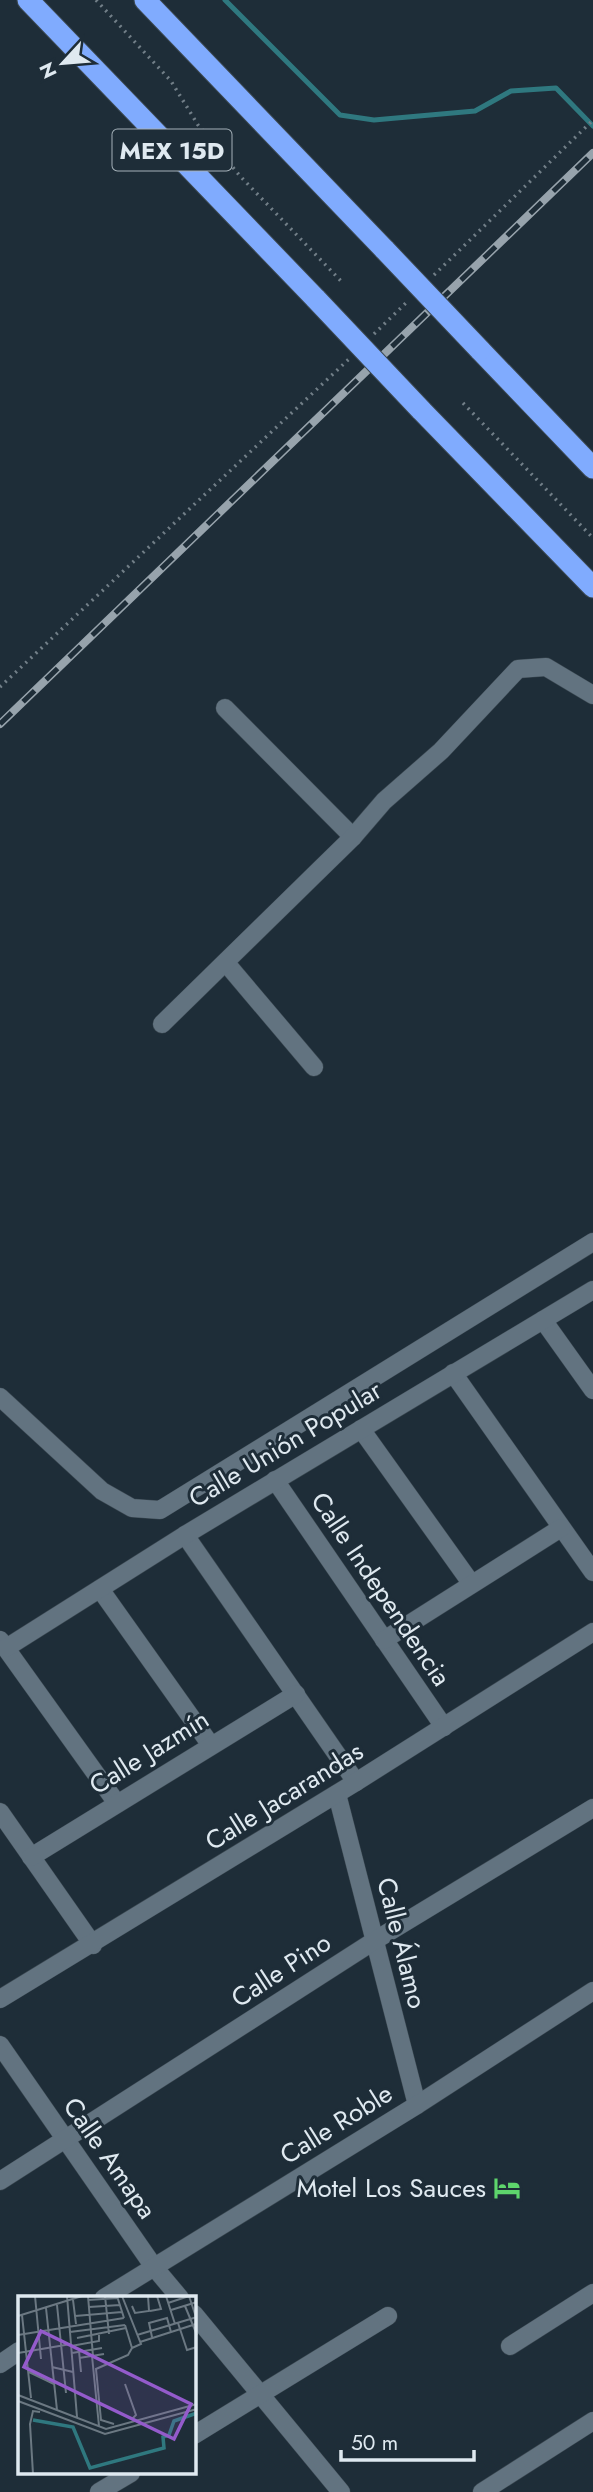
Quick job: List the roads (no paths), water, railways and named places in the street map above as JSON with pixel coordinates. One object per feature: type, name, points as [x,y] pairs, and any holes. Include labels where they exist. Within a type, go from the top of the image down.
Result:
[{"type":"highway","name":"MEX 15D","points":[[28,0],[593,587]]},
{"type":"highway","name":"MEX 15D","points":[[145,0],[593,468]]},
{"type":"street","points":[[162,1024],[353,837],[384,802],[441,751],[518,668],[546,667],[593,695]]},
{"type":"street","points":[[225,708],[353,837]]},
{"type":"street","points":[[226,963],[314,1067]]},
{"type":"street","points":[[0,1397],[102,1491],[132,1508],[160,1510],[593,1242]]},
{"type":"street","name":"Calle Unión Popular","points":[[3,1644],[100,1589],[275,1480],[593,1290]]},
{"type":"street","points":[[543,1320],[593,1390]]},
{"type":"street","points":[[453,1373],[593,1572]]},
{"type":"street","points":[[360,1429],[471,1583]]},
{"type":"street","name":"Calle Independencia","points":[[275,1480],[444,1727]]},
{"type":"street","points":[[384,1640],[561,1528]]},
{"type":"street","points":[[185,1535],[356,1782]]},
{"type":"street","points":[[100,1589],[210,1744]]},
{"type":"street","name":"Calle Jacarandas","points":[[1,1997],[93,1945],[593,1632]]},
{"type":"street","points":[[3,1644],[116,1802]]},
{"type":"street","name":"Calle Jazmín","points":[[31,1857],[210,1744],[296,1694]]},
{"type":"street","name":"Calle Álamo","points":[[337,1794],[417,2105]]},
{"type":"street","name":"Calle Pino","points":[[0,2182],[374,1941],[593,1808]]},
{"type":"street","points":[[0,1812],[93,1945]]},
{"type":"street","name":"Calle Roble","points":[[107,2296],[417,2105],[593,1991]]},
{"type":"street","name":"Calle Amapa","points":[[0,2045],[153,2267],[178,2296]]},
{"type":"street","points":[[510,2346],[593,2293]]},
{"type":"street","points":[[196,2316],[341,2492]]},
{"type":"street","points":[[196,2433],[388,2316]]},
{"type":"street","points":[[0,2364],[18,2352]]},
{"type":"street","points":[[482,2492],[593,2421]]},
{"type":"street","points":[[99,2492],[129,2474]]},
{"type":"waterway","points":[[225,0],[340,115],[374,120],[475,111],[511,91],[556,88],[593,126]]},
{"type":"railway","points":[[0,724],[593,153]]},
{"type":"place","name":"Motel Los Sauces","points":[[507,2188]]}]
